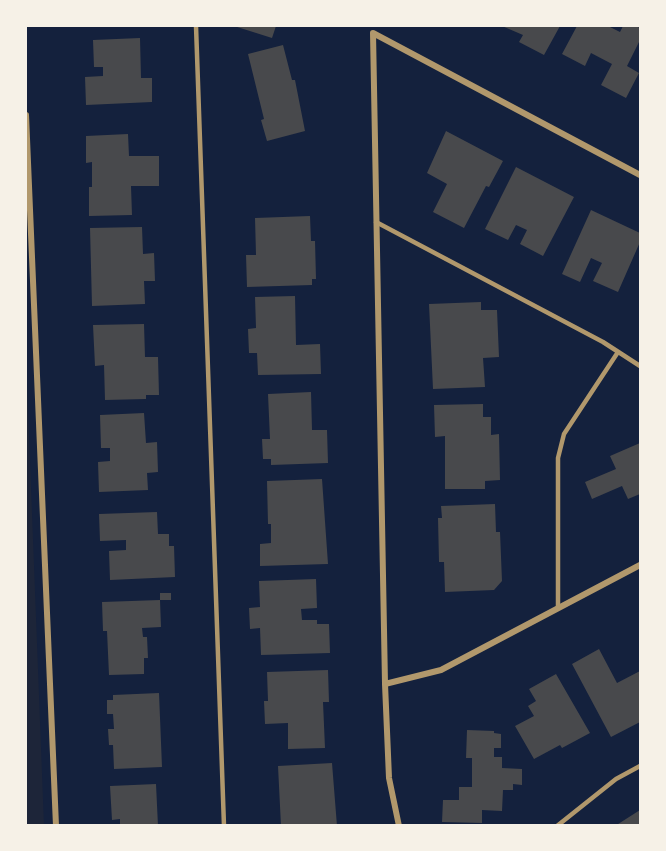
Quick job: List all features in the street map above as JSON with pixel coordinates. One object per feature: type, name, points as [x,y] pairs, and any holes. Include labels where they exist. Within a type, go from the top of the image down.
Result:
[{"type":"street","points":[[399,825],[389,778],[385,684],[373,33],[640,174]]},
{"type":"street","points":[[26,115],[56,825]]},
{"type":"street","points":[[385,684],[441,670],[640,565]]},
{"type":"lane","points":[[196,26],[224,825]]},
{"type":"lane","points":[[376,222],[640,366]]},
{"type":"lane","points":[[558,607],[558,458],[564,434],[618,352]]},
{"type":"lane","points":[[556,825],[616,779],[640,766]]},
{"type":"shaded area","points":[[26,357],[44,825],[44,826],[26,825]]},
{"type":"building","points":[[234,26],[276,26],[272,38]]},
{"type":"building","points":[[502,26],[560,26],[544,55],[519,42],[523,35]]},
{"type":"building","points":[[577,26],[608,26],[620,32],[623,26],[640,28],[640,40],[627,66],[639,73],[626,98],[601,85],[612,64],[591,53],[585,66],[562,54]]},
{"type":"building","points":[[140,38],[141,78],[152,78],[152,102],[86,105],[85,77],[103,76],[103,67],[94,67],[93,40]]},
{"type":"building","points":[[283,45],[292,80],[295,80],[305,131],[267,141],[248,54]]},
{"type":"building","points":[[446,131],[503,161],[489,187],[486,186],[464,228],[433,212],[447,184],[427,173]]},
{"type":"building","points":[[128,134],[129,156],[159,156],[159,186],[131,186],[132,215],[89,216],[92,162],[86,163],[86,136]]},
{"type":"building","points":[[516,167],[574,197],[543,256],[520,244],[527,230],[516,225],[508,240],[485,229]]},
{"type":"building","points":[[591,210],[640,233],[640,242],[618,292],[593,281],[602,263],[591,258],[580,282],[562,274]]},
{"type":"building","points":[[310,216],[311,241],[315,241],[316,279],[312,279],[312,285],[247,287],[246,255],[256,255],[255,218]]},
{"type":"building","points":[[142,227],[143,254],[154,253],[155,281],[144,281],[145,304],[92,306],[90,228]]},
{"type":"building","points":[[295,296],[296,345],[320,344],[321,374],[258,375],[257,353],[249,353],[248,329],[256,328],[255,297]]},
{"type":"building","points":[[481,302],[481,310],[497,310],[499,357],[483,358],[485,387],[433,389],[429,304]]},
{"type":"building","points":[[144,324],[145,357],[158,357],[159,395],[146,395],[146,399],[105,400],[104,365],[95,366],[93,325]]},
{"type":"building","points":[[311,392],[312,430],[327,430],[328,463],[271,465],[271,459],[263,459],[262,439],[270,439],[268,394]]},
{"type":"building","points":[[483,404],[483,417],[491,417],[491,435],[499,434],[500,480],[485,481],[485,489],[445,489],[445,436],[435,437],[434,405]]},
{"type":"building","points":[[144,413],[146,443],[157,442],[158,472],[147,473],[148,490],[99,492],[98,462],[110,461],[110,448],[101,448],[100,415]]},
{"type":"building","points":[[640,443],[640,494],[628,499],[622,486],[592,499],[585,482],[616,469],[610,456]]},
{"type":"building","points":[[322,479],[328,564],[260,566],[260,544],[271,543],[267,481]]},
{"type":"building","points":[[495,504],[496,532],[500,532],[502,581],[494,590],[445,592],[444,562],[439,562],[438,518],[442,518],[441,506]]},
{"type":"building","points":[[157,512],[158,534],[169,534],[169,546],[174,546],[175,577],[110,580],[109,551],[126,550],[126,540],[100,541],[99,514]]},
{"type":"building","points":[[316,579],[317,608],[301,609],[302,620],[317,620],[317,624],[329,624],[330,653],[261,655],[260,628],[250,629],[249,608],[260,607],[259,581]]},
{"type":"building","points":[[160,593],[171,593],[171,600],[160,600]]},
{"type":"building","points":[[160,600],[161,627],[142,628],[143,637],[147,637],[148,658],[144,658],[144,674],[109,675],[107,631],[103,631],[102,602]]},
{"type":"building","points":[[599,649],[617,683],[640,671],[640,722],[611,737],[572,664]]},
{"type":"building","points":[[328,670],[329,702],[323,702],[325,748],[288,749],[288,723],[265,724],[264,701],[268,701],[267,672]]},
{"type":"building","points":[[556,674],[590,733],[562,748],[560,745],[534,759],[515,726],[534,716],[528,706],[536,701],[529,689]]},
{"type":"building","points":[[159,693],[162,767],[114,769],[113,745],[109,745],[108,729],[114,729],[113,714],[107,714],[107,700],[113,700],[113,695]]},
{"type":"building","points":[[467,730],[494,731],[494,733],[501,734],[501,748],[494,748],[494,757],[502,757],[502,768],[522,769],[522,785],[513,784],[513,790],[503,790],[502,811],[482,810],[482,823],[442,822],[443,800],[459,800],[459,787],[472,787],[472,758],[466,758]]},
{"type":"building","points":[[332,763],[337,826],[281,826],[278,766]]},
{"type":"building","points":[[156,784],[158,826],[120,826],[120,819],[112,820],[110,786]]},
{"type":"building","points":[[640,810],[640,826],[615,826]]}]
